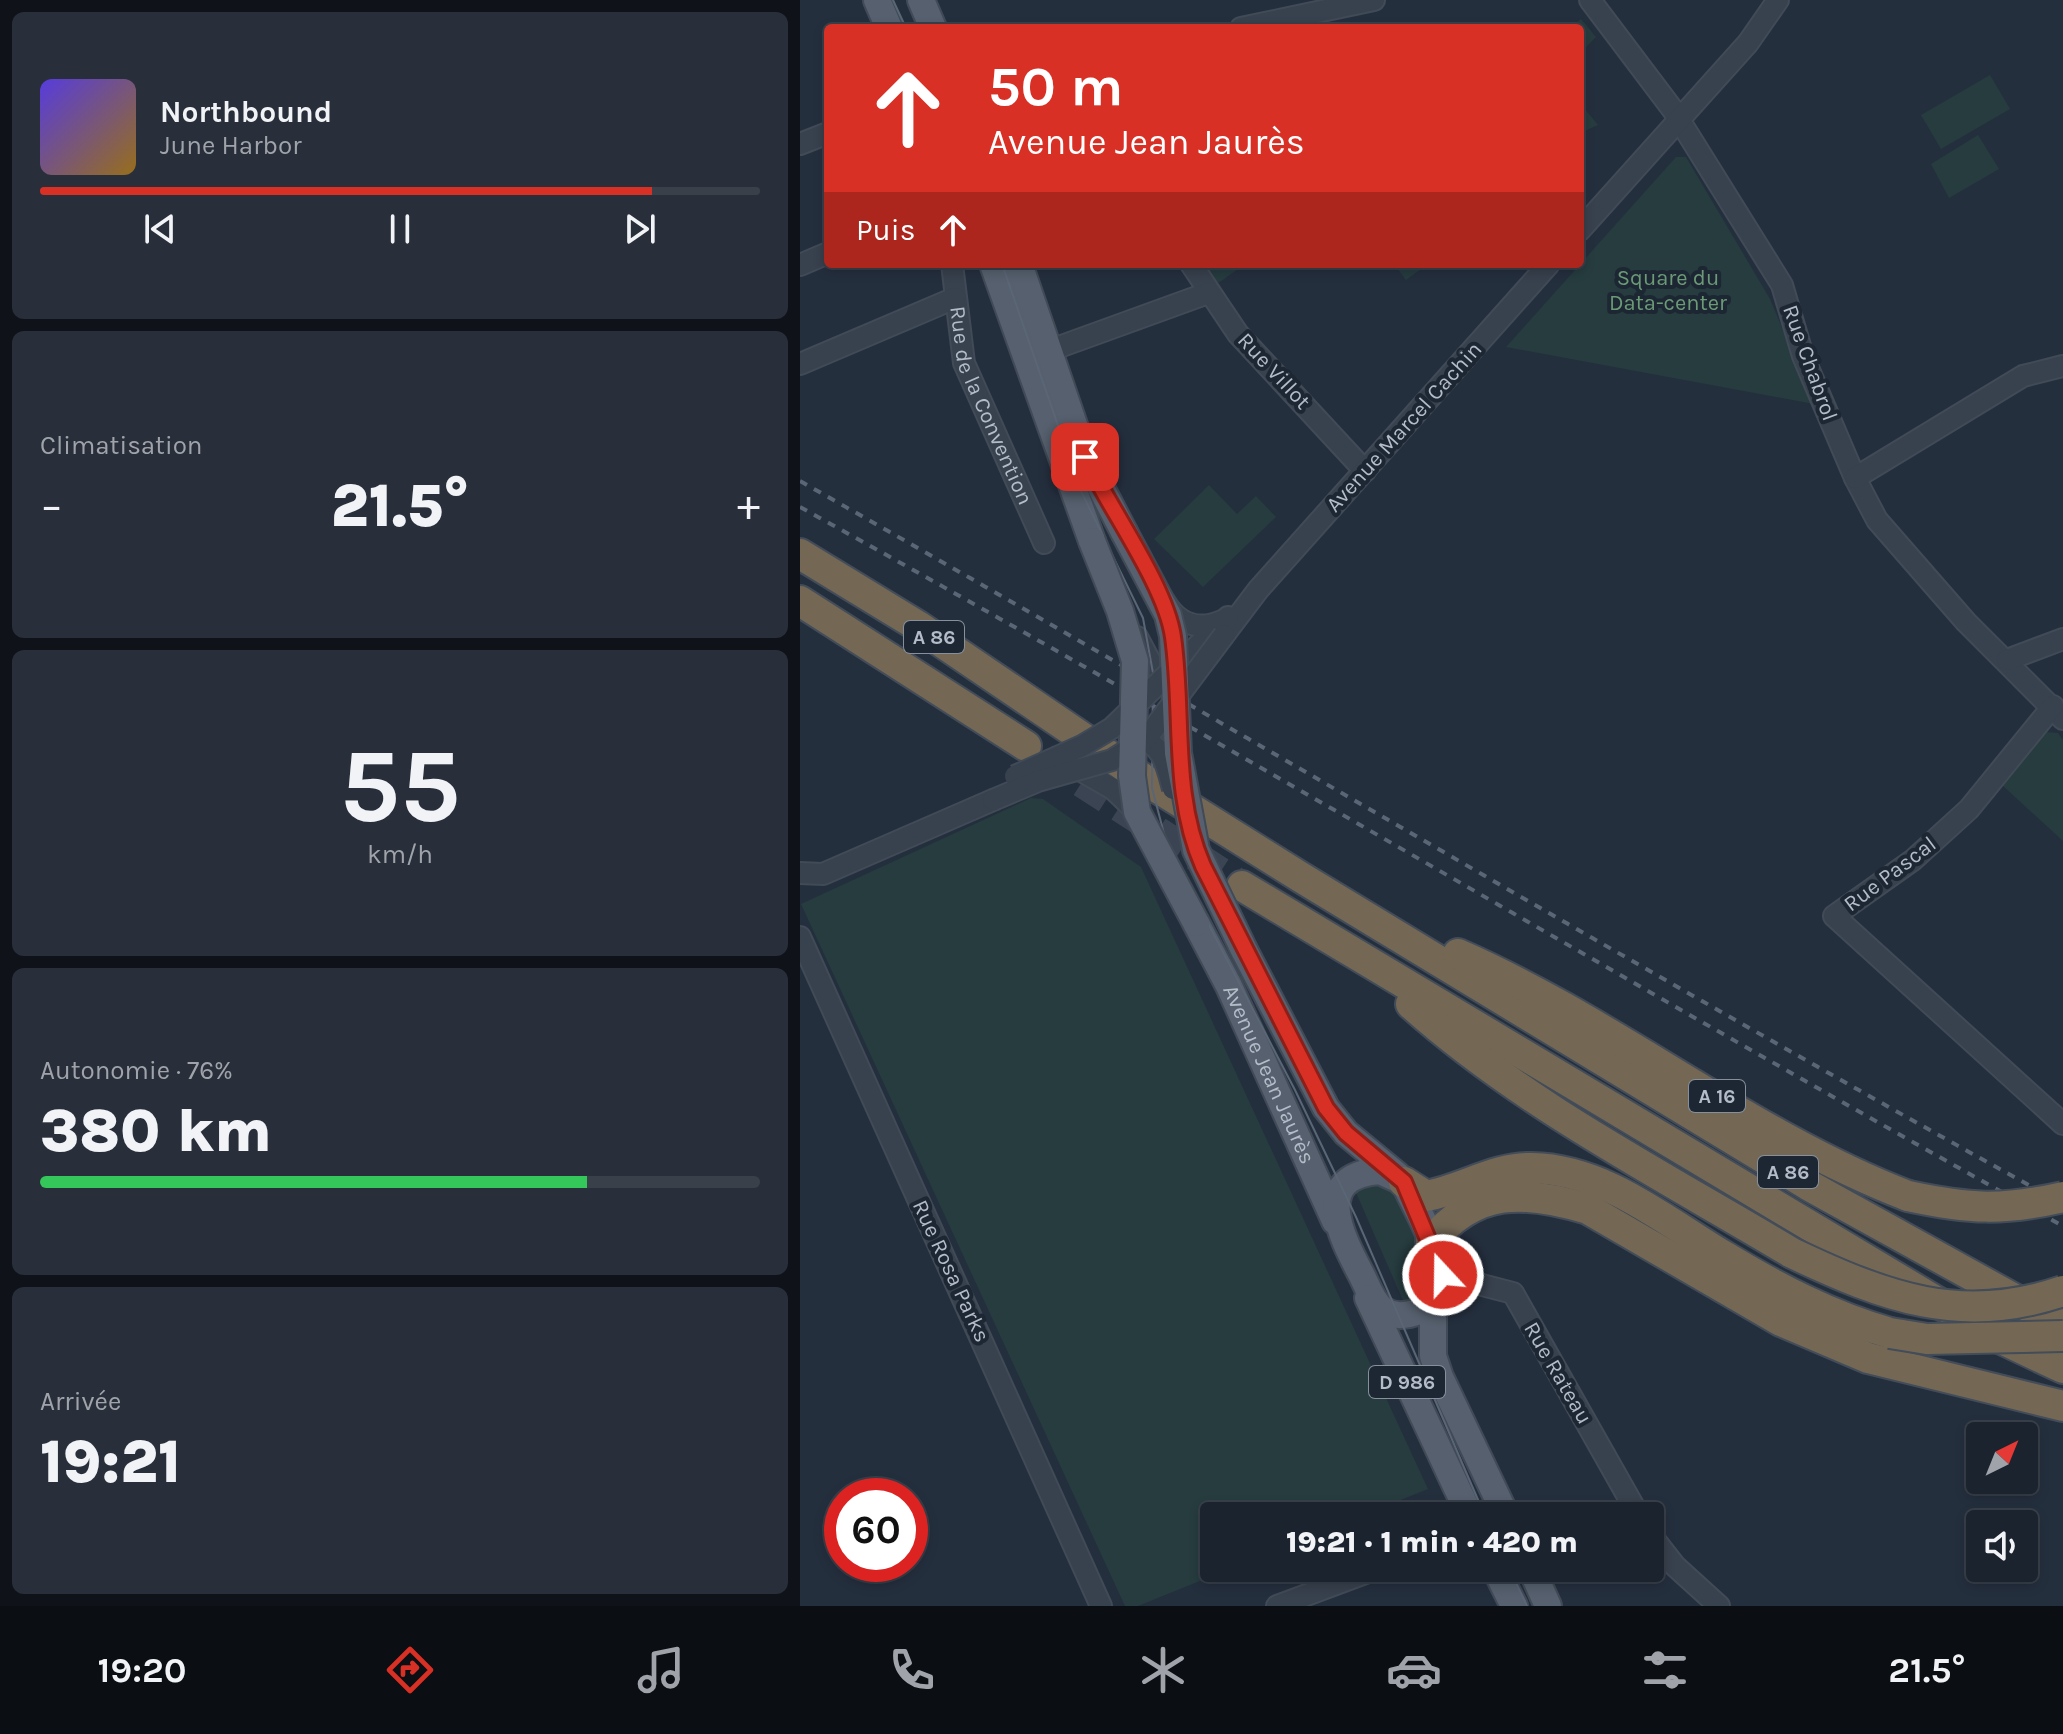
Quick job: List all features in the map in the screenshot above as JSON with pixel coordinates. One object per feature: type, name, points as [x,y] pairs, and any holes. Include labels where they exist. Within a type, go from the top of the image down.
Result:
[{"type":"highway","name":"A 86","points":[[800,554],[930,634],[1142,778],[1385,928],[1808,1185],[2063,1326]]},
{"type":"highway","name":"A 86","points":[[800,601],[1026,746]]},
{"type":"highway","name":"A 86","points":[[1242,886],[1989,1333],[2063,1368]]},
{"type":"highway","name":"A 16","points":[[1385,928],[1459,954],[1530,987],[1813,1152],[1908,1196],[1965,1208],[2017,1207],[2063,1197]]},
{"type":"highway","points":[[1378,967],[1429,1020],[1520,1087],[1792,1253],[1860,1285],[1923,1304],[1989,1307],[2033,1301],[2063,1291]]},
{"type":"highway","points":[[1402,1180],[1426,1196],[1502,1171],[1530,1167],[1591,1178],[1783,1291],[1847,1321],[1927,1339],[2063,1336]]},
{"type":"highway","points":[[1431,1242],[1449,1220],[1472,1205],[1526,1196],[1559,1200],[1588,1209],[1781,1321],[1868,1358],[2063,1406]]},
{"type":"main road","points":[[877,0],[887,24]]},
{"type":"main road","points":[[921,0],[931,24]]},
{"type":"main road","name":"D 986","points":[[994,268],[1130,640],[1137,678],[1131,737],[1137,812]]},
{"type":"main road","points":[[1020,268],[1048,351]]},
{"type":"main road","name":"Avenue Jean Jaurès","points":[[1048,351],[1085,457],[1158,592],[1173,636],[1178,753],[1196,850],[1326,1108],[1346,1133],[1402,1180]]},
{"type":"main road","name":"Avenue Jean Jaurès","points":[[1137,812],[1229,986],[1464,1502]]},
{"type":"main road","points":[[1371,1171],[1402,1180],[1443,1275],[1433,1302],[1406,1314],[1385,1311],[1377,1305],[1342,1237],[1337,1196],[1348,1183],[1371,1171]]},
{"type":"main road","name":"D 986","points":[[1433,1302],[1430,1316],[1437,1367],[1501,1502]]},
{"type":"main road","points":[[1502,1582],[1514,1606]]},
{"type":"main road","points":[[1537,1582],[1548,1606]]},
{"type":"street","points":[[1260,24],[1374,0]]},
{"type":"street","name":"Rue Chabrol","points":[[1590,0],[1679,120],[1782,285],[1803,356],[1855,478],[1877,520],[1966,622],[2058,712]]},
{"type":"street","points":[[1584,226],[1748,43],[1778,0]]},
{"type":"street","points":[[800,144],[824,135]]},
{"type":"street","points":[[800,265],[824,255]]},
{"type":"street","name":"Rue de la Convention","points":[[952,268],[964,363],[1044,543]]},
{"type":"street","name":"Rue Villot","points":[[1193,268],[1238,334],[1365,471]]},
{"type":"street","name":"Avenue Marcel Cachin","points":[[1177,679],[1219,627],[1258,590],[1545,268]]},
{"type":"street","points":[[1048,351],[1208,293]]},
{"type":"street","points":[[800,364],[955,298]]},
{"type":"street","points":[[1855,478],[2023,376],[2063,366]]},
{"type":"street","points":[[1092,541],[1124,599],[1145,657],[1177,679]]},
{"type":"street","points":[[1158,592],[1169,610],[1184,622],[1219,627]]},
{"type":"street","points":[[2007,660],[2063,639]]},
{"type":"street","points":[[1136,705],[1177,679]]},
{"type":"street","points":[[990,794],[1080,770],[1131,737],[1177,679]]},
{"type":"street","name":"Rue Pascal","points":[[2058,712],[1969,809],[1913,860],[1834,916],[2063,1124]]},
{"type":"street","points":[[805,872],[817,863],[990,794],[1082,746],[1131,737],[1165,756],[1177,807],[1196,850]]},
{"type":"street","points":[[1080,770],[1113,789],[1137,812]]},
{"type":"street","name":"Rue Rosa Parks","points":[[800,937],[1101,1606]]},
{"type":"street","name":"Rue Rateau","points":[[1443,1275],[1513,1293],[1631,1502]]},
{"type":"street","points":[[1664,1552],[1719,1606]]},
{"type":"street","points":[[1277,1606],[1341,1582]]},
{"type":"green space","points":[[1581,19],[1596,37],[1584,49],[1584,24],[1575,24]]},
{"type":"green space","points":[[1990,75],[2010,109],[1941,149],[1921,115]]},
{"type":"green space","points":[[1584,108],[1598,125],[1584,131]]},
{"type":"green space","points":[[1978,135],[1999,169],[1949,198],[1931,164]]},
{"type":"green space","name":"Square du Data-center","points":[[1676,157],[1686,157],[1770,299],[1814,404],[1506,347],[1577,268],[1584,268],[1584,260]]},
{"type":"green space","points":[[1210,268],[1239,268],[1217,284],[1207,270]]},
{"type":"green space","points":[[1397,268],[1422,268],[1406,280]]},
{"type":"green space","points":[[1209,485],[1237,514],[1256,496],[1276,517],[1203,587],[1154,539]]},
{"type":"green space","points":[[2045,732],[2058,733],[2063,740],[2063,841],[2002,785]]},
{"type":"green space","points":[[1031,798],[1043,799],[1141,867],[1428,1489],[1396,1502],[1200,1502],[1200,1581],[1138,1606],[1125,1606],[801,904]]},
{"type":"green space","points":[[1380,1182],[1395,1191],[1430,1267],[1426,1296],[1405,1305],[1354,1188]]},
{"type":"tunnel","points":[[1044,758],[1242,886]]},
{"type":"tram line","points":[[893,0],[904,24]]},
{"type":"tram line","points":[[1003,268],[1080,489],[1143,618],[1153,673],[1152,788],[1167,845],[1295,1090],[1356,1217],[1479,1502]]},
{"type":"tram line","points":[[1516,1582],[1527,1606]]},
{"type":"railway","points":[[800,481],[1746,1026],[2063,1204]]},
{"type":"railway","points":[[800,507],[2063,1226]]},
{"type":"route","points":[[1085,457],[1168,615],[1173,636],[1178,753],[1196,850],[1203,866],[1326,1108],[1346,1133],[1404,1182],[1443,1275]]}]
